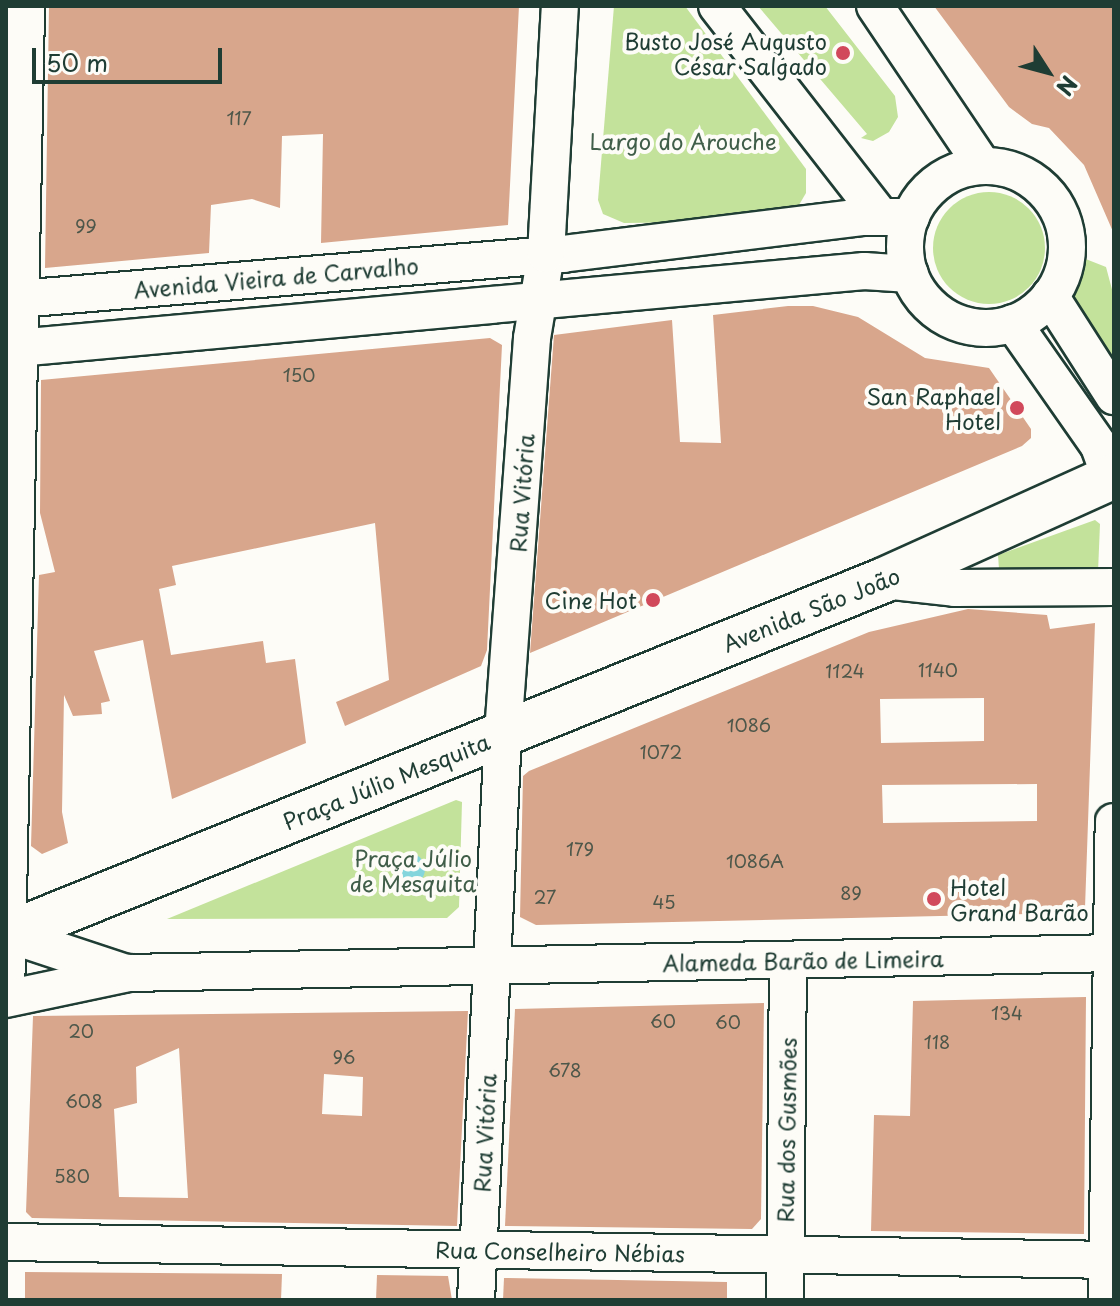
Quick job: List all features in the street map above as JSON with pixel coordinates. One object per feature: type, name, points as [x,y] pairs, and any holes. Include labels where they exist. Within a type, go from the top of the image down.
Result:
[{"type":"main road","name":"Avenida São João","points":[[503,733],[884,580],[1112,476]]},
{"type":"main road","name":"Praça Júlio Mesquita","points":[[7,934],[503,733]]},
{"type":"street","points":[[26,6],[11,300],[6,998],[128,973],[493,966]]},
{"type":"street","points":[[564,16],[546,254],[896,217],[944,178],[983,166],[1027,177],[1057,210],[1066,254],[1050,296],[1013,323],[988,328],[951,320],[930,306],[910,274],[896,217],[717,6]]},
{"type":"street","points":[[875,6],[983,166]]},
{"type":"street","name":"Avenida Vieira de Carvalho","points":[[11,300],[546,254]]},
{"type":"street","name":"Rua Vitória","points":[[503,733],[537,300],[546,254]]},
{"type":"street","points":[[537,300],[864,271],[910,274]]},
{"type":"street","points":[[1050,296],[1114,396]]},
{"type":"street","name":"Avenida Vieira de Carvalho","points":[[11,348],[537,300]]},
{"type":"street","points":[[1013,323],[1099,446],[1112,476]]},
{"type":"street","points":[[884,580],[955,588],[1114,587]]},
{"type":"street","name":"Praça Júlio Mesquita","points":[[493,966],[503,733]]},
{"type":"street","points":[[1107,1300],[1110,1260],[1114,822]]},
{"type":"street","points":[[7,934],[128,973]]},
{"type":"street","name":"Alameda Barão de Limeira","points":[[493,966],[1112,953]]},
{"type":"street","name":"Rua dos Gusmões","points":[[785,1300],[788,960]]},
{"type":"street","name":"Rua Vitória","points":[[476,1300],[493,966]]},
{"type":"street","name":"Rua Conselheiro Nébias","points":[[6,1242],[1110,1260]]},
{"type":"green space","name":"Largo do Arouche","points":[[614,6],[685,6],[806,169],[806,193],[796,210],[783,221],[624,223],[603,214],[598,200]]},
{"type":"green space","name":"Largo do Arouche","points":[[758,6],[825,6],[895,96],[898,117],[889,132],[873,141],[861,138],[867,134]]},
{"type":"green space","points":[[989,192],[1010,196],[1029,208],[1041,227],[1045,248],[1041,269],[1029,288],[1010,300],[989,304],[968,300],[949,288],[937,269],[933,248],[937,227],[949,208],[968,196]]},
{"type":"green space","points":[[1073,254],[1106,267],[1114,297],[1114,357],[1060,299]]},
{"type":"green space","points":[[1095,520],[1100,524],[1098,572],[1000,583],[998,555]]},
{"type":"green space","name":"Praça Júlio de Mesquita","points":[[456,800],[462,802],[459,907],[447,918],[167,919]]},
{"type":"water","points":[[409,853],[420,858],[425,869],[420,880],[409,885],[398,880],[393,869],[398,858]]},
{"type":"building","points":[[49,6],[519,6],[508,225],[321,243],[323,134],[282,136],[280,208],[252,199],[211,205],[209,253],[45,268]]},
{"type":"building","points":[[934,6],[1114,6],[1114,234],[1084,165],[1049,128],[1032,124],[1009,107]]},
{"type":"building","points":[[813,306],[858,317],[925,358],[989,368],[1031,429],[1031,438],[1022,446],[530,653],[554,335],[672,320],[680,442],[721,443],[713,315]]},
{"type":"building","points":[[490,338],[502,345],[487,650],[481,666],[345,726],[336,702],[389,680],[375,523],[172,566],[176,585],[159,589],[171,655],[263,641],[266,663],[295,659],[306,743],[172,799],[143,640],[94,651],[110,701],[101,703],[102,714],[73,716],[64,695],[62,812],[68,843],[42,854],[31,846],[39,575],[55,572],[40,513],[41,380]]},
{"type":"building","points":[[968,609],[1047,615],[1050,629],[1095,623],[1085,908],[1077,913],[536,925],[520,917],[523,776],[529,771],[869,632]],"holes":[[[984,698],[984,741],[881,743],[880,699]],[[1037,784],[1037,821],[883,823],[882,785]]]},
{"type":"building","points":[[1086,997],[1084,1234],[871,1231],[874,1115],[910,1116],[913,1001]]},
{"type":"building","points":[[764,1003],[761,1219],[752,1229],[505,1226],[515,1009]]},
{"type":"building","points":[[468,1011],[457,1226],[32,1218],[26,1212],[33,1016]],"holes":[[[179,1048],[188,1198],[119,1197],[114,1109],[137,1103],[136,1067]],[[324,1074],[363,1077],[362,1116],[322,1114]]]},
{"type":"building","points":[[25,1272],[282,1274],[281,1300],[25,1300]]},
{"type":"building","points":[[377,1275],[448,1276],[452,1300],[376,1300]]},
{"type":"building","points":[[504,1278],[727,1282],[727,1300],[503,1300]]},
{"type":"place","name":"Busto José Augusto César Salgado","points":[[843,53]]},
{"type":"place","name":"San Raphael Hotel","points":[[1017,408]]},
{"type":"place","name":"Cine Hot","points":[[653,600]]},
{"type":"place","name":"Hotel Grand Barão","points":[[934,899]]}]
